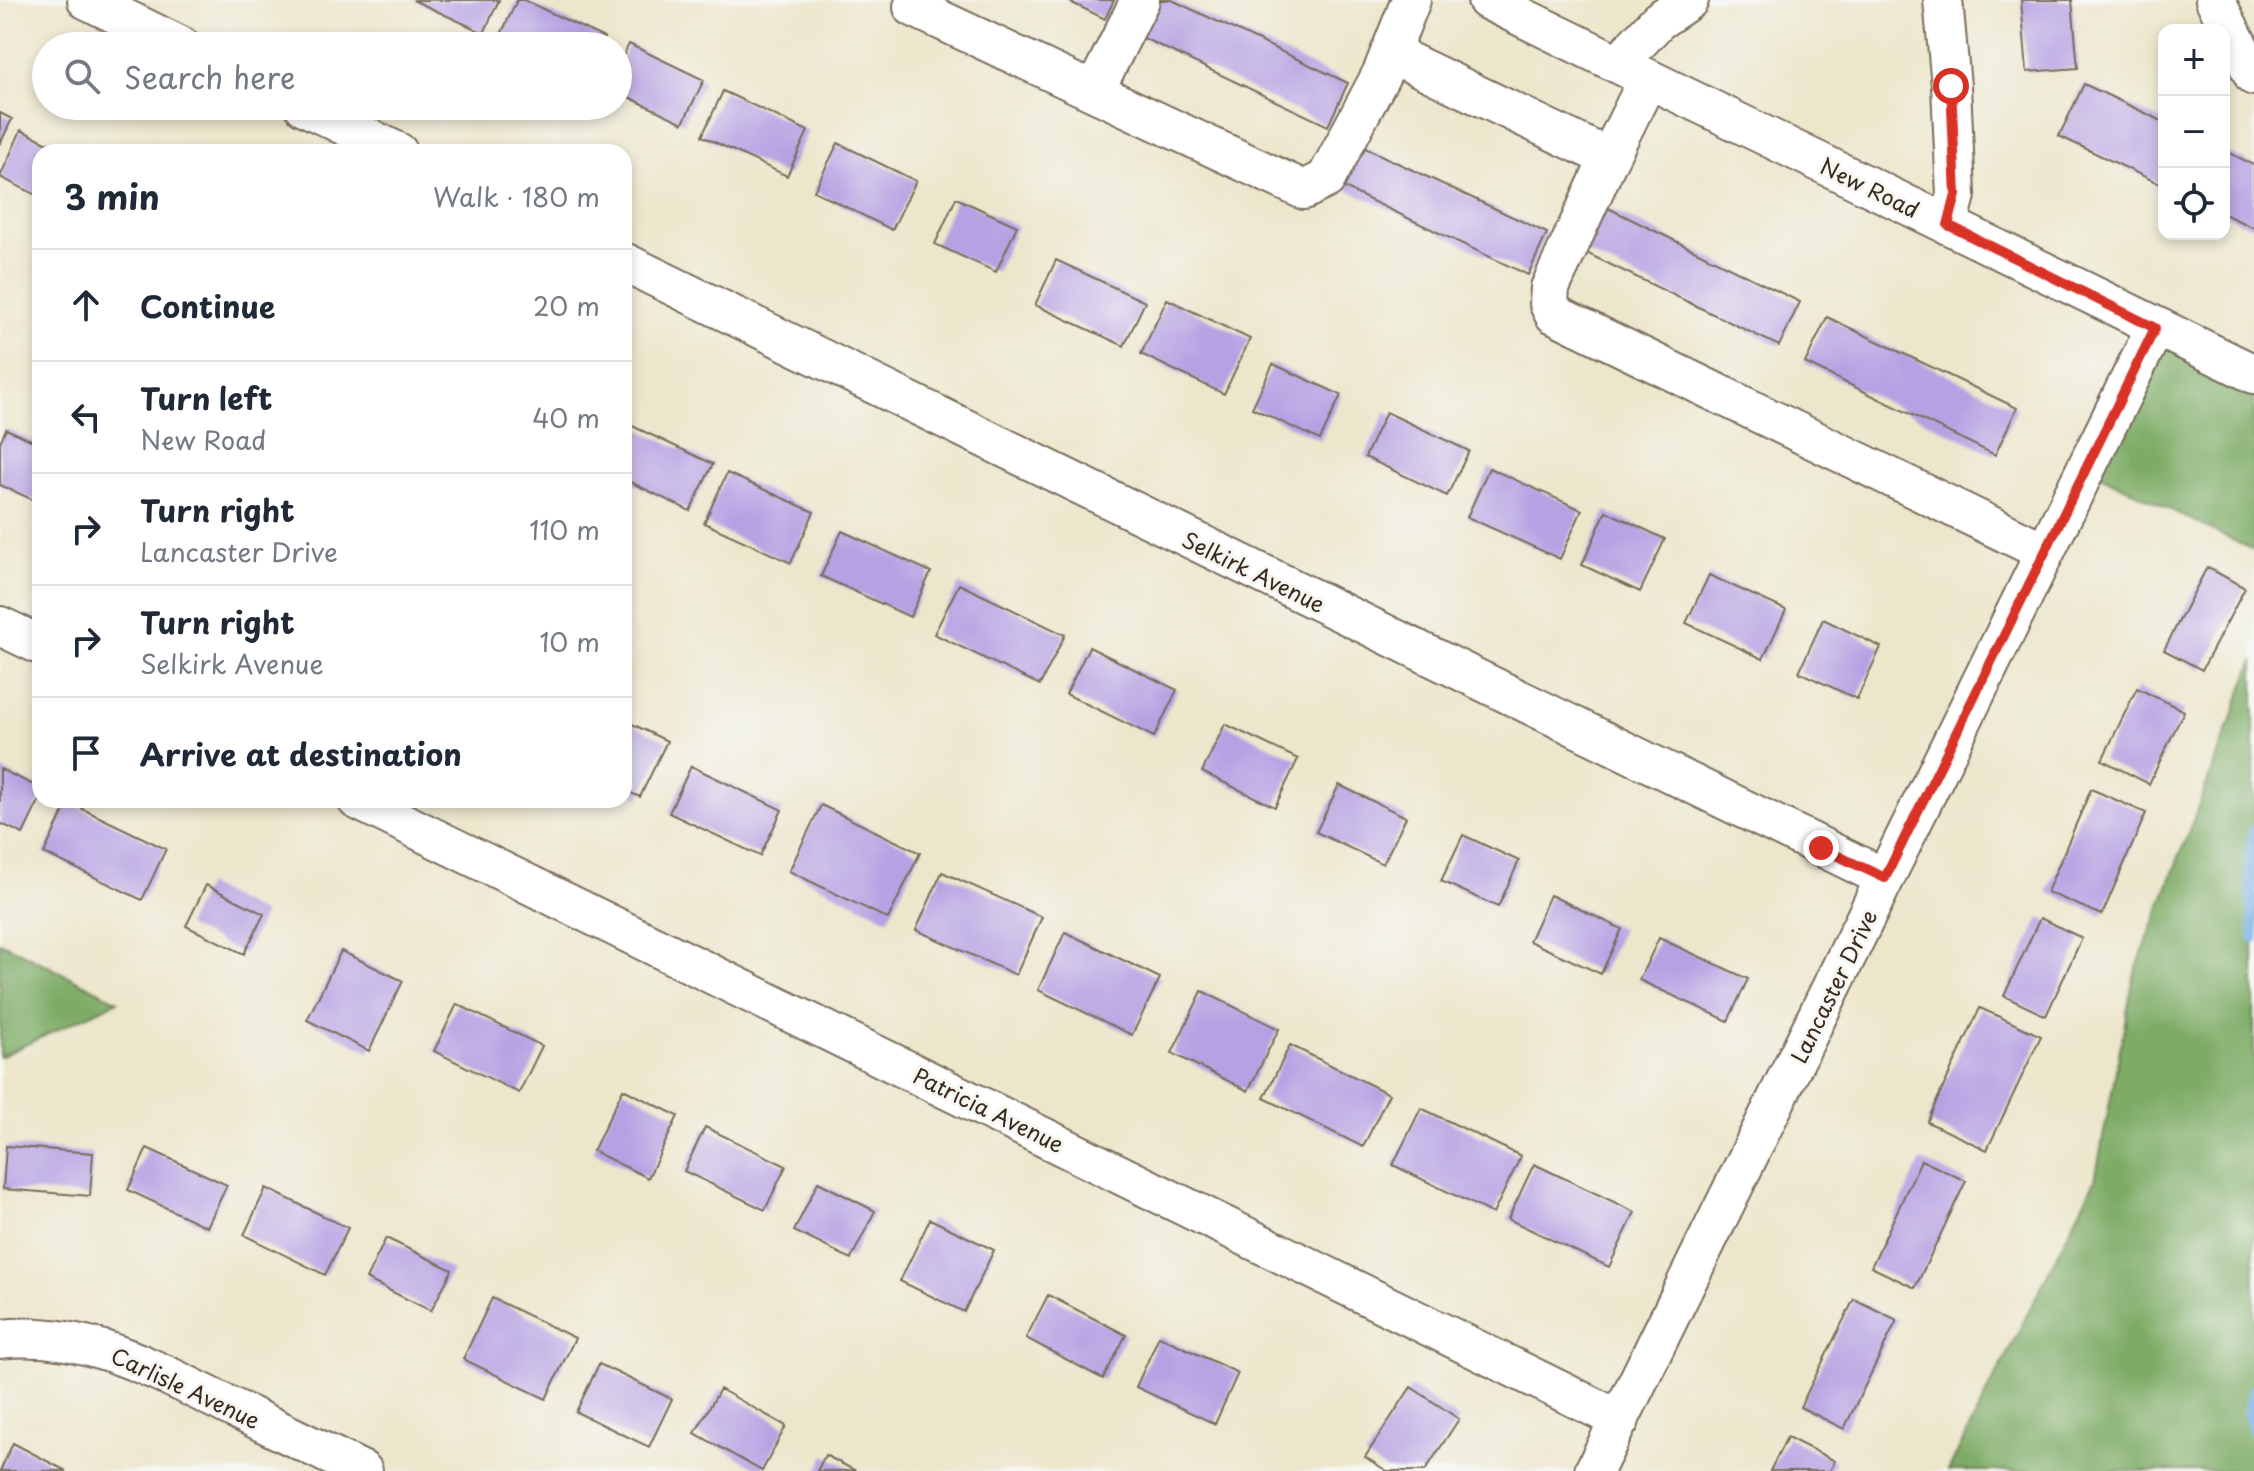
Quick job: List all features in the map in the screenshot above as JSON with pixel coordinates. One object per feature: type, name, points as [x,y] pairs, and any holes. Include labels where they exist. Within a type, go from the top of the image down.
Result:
[{"type":"street","points":[[87,0],[152,32]]},
{"type":"street","points":[[1094,92],[1140,0]]},
{"type":"street","points":[[913,7],[1304,190],[1326,179],[1390,53],[1411,0]]},
{"type":"street","name":"New Road","points":[[1487,0],[2155,328],[2252,369]]},
{"type":"street","points":[[1689,0],[1658,21],[1633,71],[1609,158],[1550,288],[1549,304],[1554,314],[2045,552]]},
{"type":"street","points":[[1943,0],[1956,195],[1948,225]]},
{"type":"street","points":[[2215,0],[2254,76]]},
{"type":"street","points":[[1390,53],[1609,158]]},
{"type":"street","points":[[333,120],[382,144]]},
{"type":"street","name":"Selkirk Avenue","points":[[632,266],[1885,878]]},
{"type":"street","name":"Lancaster Drive","points":[[1594,1471],[2155,328]]},
{"type":"street","points":[[0,626],[32,641]]},
{"type":"street","name":"Patricia Avenue","points":[[373,808],[1620,1420]]},
{"type":"street","name":"Carlisle Avenue","points":[[0,1339],[18,1337],[84,1343],[132,1358],[363,1471]]},
{"type":"green space","points":[[2155,328],[2254,374],[2254,551],[2086,468]]},
{"type":"green space","points":[[2254,660],[2254,1471],[1948,1471],[2095,1180],[2134,975]]},
{"type":"green space","points":[[0,942],[118,1001],[0,1057]]},
{"type":"building","points":[[413,0],[499,0],[482,32]]},
{"type":"building","points":[[517,0],[524,0],[591,32],[502,32]]},
{"type":"building","points":[[1066,0],[1114,0],[1105,19]]},
{"type":"building","points":[[1151,0],[1172,0],[1348,83],[1328,126],[1135,34]]},
{"type":"building","points":[[2021,0],[2072,0],[2078,68],[2027,72]]},
{"type":"building","points":[[632,45],[704,80],[683,123],[632,99]]},
{"type":"building","points":[[2084,84],[2158,119],[2158,183],[2059,136]]},
{"type":"building","points":[[723,91],[808,131],[787,176],[702,136]]},
{"type":"building","points":[[0,113],[12,119],[0,144]]},
{"type":"building","points":[[21,130],[50,144],[32,144],[32,193],[0,177]]},
{"type":"building","points":[[838,143],[916,181],[892,230],[814,191]]},
{"type":"building","points":[[1355,143],[1547,233],[1528,275],[1336,184]]},
{"type":"building","points":[[2230,153],[2254,165],[2254,228],[2230,217]]},
{"type":"building","points":[[956,198],[1017,226],[996,272],[935,244]]},
{"type":"building","points":[[1600,204],[1800,302],[1779,346],[1578,249]]},
{"type":"building","points":[[1056,260],[1145,302],[1124,346],[1035,305]]},
{"type":"building","points":[[1167,299],[1250,339],[1224,394],[1141,354]]},
{"type":"building","points":[[1827,317],[2017,408],[1995,455],[1805,363]]},
{"type":"building","points":[[1273,364],[1341,395],[1320,440],[1252,408]]},
{"type":"building","points":[[1386,412],[1469,451],[1447,496],[1365,457]]},
{"type":"building","points":[[632,426],[713,464],[690,511],[632,483]]},
{"type":"building","points":[[6,429],[32,440],[32,499],[0,485],[0,442]]},
{"type":"building","points":[[1489,468],[1582,510],[1560,559],[1467,517]]},
{"type":"building","points":[[727,473],[814,512],[791,563],[704,523]]},
{"type":"building","points":[[1606,511],[1665,539],[1640,592],[1582,565]]},
{"type":"building","points":[[842,531],[931,572],[910,617],[821,576]]},
{"type":"building","points":[[2207,567],[2245,588],[2202,670],[2164,650]]},
{"type":"building","points":[[1709,575],[1786,610],[1763,659],[1686,623]]},
{"type":"building","points":[[959,584],[1065,635],[1040,685],[934,634]]},
{"type":"building","points":[[1823,619],[1881,647],[1857,699],[1799,672]]},
{"type":"building","points":[[1089,647],[1177,690],[1154,737],[1066,694]]},
{"type":"building","points":[[2137,688],[2184,711],[2149,784],[2102,760]]},
{"type":"building","points":[[632,724],[667,741],[640,797],[632,794]]},
{"type":"building","points":[[1225,724],[1298,759],[1275,807],[1202,772]]},
{"type":"building","points":[[691,766],[782,810],[760,856],[669,813]]},
{"type":"building","points":[[0,769],[32,784],[32,808],[36,808],[23,834],[0,823]]},
{"type":"building","points":[[1339,785],[1406,817],[1383,864],[1316,832]]},
{"type":"building","points":[[2091,789],[2146,813],[2102,915],[2047,892]]},
{"type":"building","points":[[821,805],[920,853],[888,919],[789,871]]},
{"type":"building","points":[[65,808],[81,808],[166,849],[142,900],[44,853]]},
{"type":"building","points":[[1463,835],[1519,861],[1498,907],[1441,881]]},
{"type":"building","points":[[942,872],[1042,917],[1016,975],[916,930]]},
{"type":"building","points":[[206,885],[264,914],[244,954],[186,926]]},
{"type":"building","points":[[1550,895],[1622,929],[1601,974],[1529,941]]},
{"type":"building","points":[[2040,918],[2082,938],[2046,1016],[2004,996]]},
{"type":"building","points":[[1065,932],[1160,978],[1132,1035],[1038,990]]},
{"type":"building","points":[[1659,938],[1748,979],[1728,1021],[1639,980]]},
{"type":"building","points":[[341,951],[403,981],[369,1051],[307,1020]]},
{"type":"building","points":[[1202,991],[1279,1029],[1248,1091],[1172,1053]]},
{"type":"building","points":[[457,1004],[542,1046],[519,1093],[434,1051]]},
{"type":"building","points":[[1980,1008],[2041,1036],[1987,1150],[1927,1122]]},
{"type":"building","points":[[1290,1045],[1389,1094],[1363,1147],[1264,1098]]},
{"type":"building","points":[[623,1089],[678,1116],[648,1178],[593,1151]]},
{"type":"building","points":[[1421,1108],[1521,1156],[1493,1214],[1393,1165]]},
{"type":"building","points":[[705,1127],[786,1166],[765,1210],[684,1171]]},
{"type":"building","points":[[6,1146],[93,1153],[90,1196],[3,1189]]},
{"type":"building","points":[[147,1148],[227,1185],[207,1227],[128,1190]]},
{"type":"building","points":[[1921,1160],[1966,1181],[1915,1288],[1871,1267]]},
{"type":"building","points":[[1534,1164],[1635,1212],[1609,1267],[1508,1219]]},
{"type":"building","points":[[818,1182],[875,1211],[851,1259],[794,1231]]},
{"type":"building","points":[[266,1188],[348,1228],[325,1275],[244,1235]]},
{"type":"building","points":[[930,1219],[994,1250],[964,1312],[900,1281]]},
{"type":"building","points":[[386,1238],[452,1270],[431,1311],[366,1279]]},
{"type":"building","points":[[1048,1295],[1126,1335],[1103,1379],[1026,1338]]},
{"type":"building","points":[[492,1298],[575,1338],[546,1399],[463,1359]]},
{"type":"building","points":[[1854,1299],[1897,1320],[1844,1429],[1800,1407]]},
{"type":"building","points":[[1159,1336],[1238,1373],[1215,1424],[1136,1387]]},
{"type":"building","points":[[599,1364],[672,1399],[649,1447],[576,1412]]},
{"type":"building","points":[[1411,1387],[1459,1419],[1425,1471],[1387,1471],[1365,1457]]},
{"type":"building","points":[[720,1389],[786,1426],[762,1471],[695,1433]]},
{"type":"building","points":[[1787,1437],[1835,1461],[1830,1471],[1770,1471]]},
{"type":"building","points":[[13,1443],[66,1471],[0,1471]]},
{"type":"building","points":[[825,1455],[856,1471],[817,1471]]},
{"type":"waterway","points":[[2254,830],[2249,856],[2254,938]]},
{"type":"waterway","points":[[2254,1389],[2248,1413],[2254,1432]]},
{"type":"route","points":[[1821,848],[1885,878],[2155,328],[1948,225],[1956,195],[1951,86]]}]
